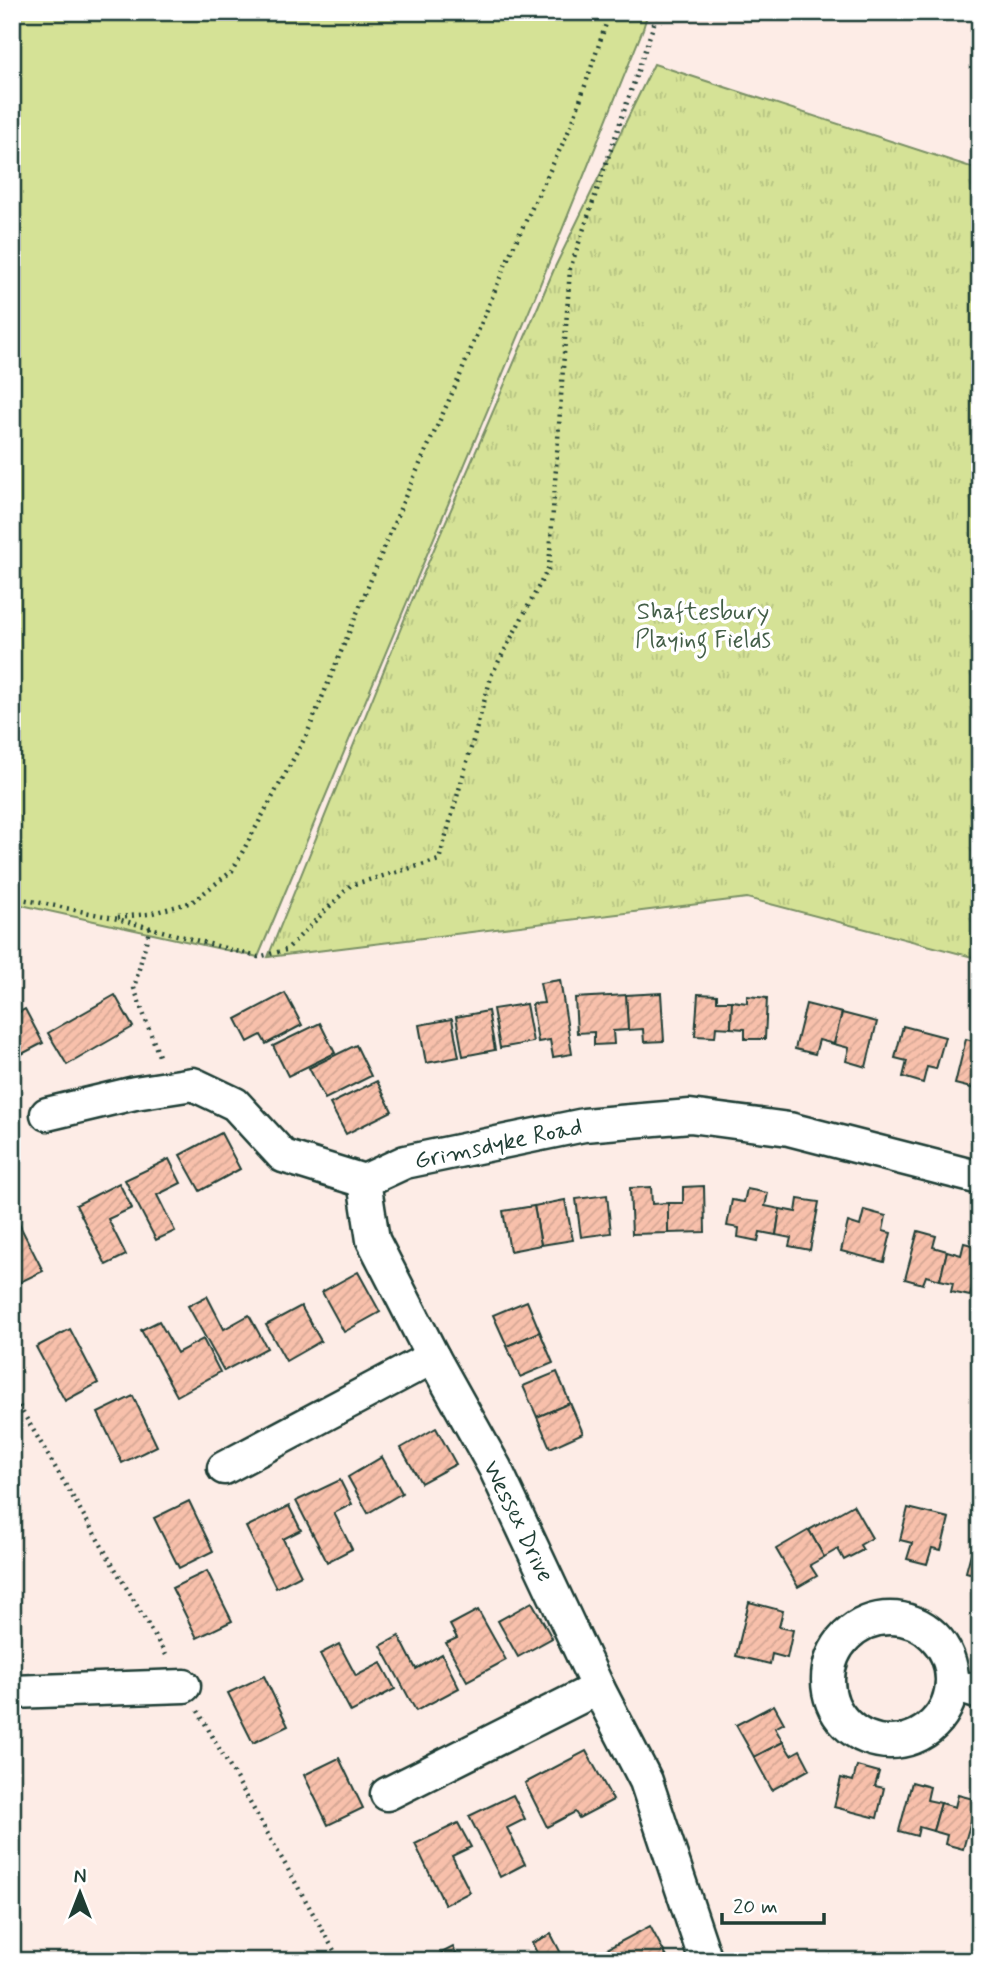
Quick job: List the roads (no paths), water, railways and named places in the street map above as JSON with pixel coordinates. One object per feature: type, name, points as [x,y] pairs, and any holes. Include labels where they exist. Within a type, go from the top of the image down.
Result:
[{"type":"street","points":[[47,1114],[135,1093],[193,1084],[236,1104],[284,1156],[364,1181]]},
{"type":"street","name":"Grimsdyke Road","points":[[364,1181],[405,1162],[584,1125],[690,1116],[789,1129],[980,1178]]},
{"type":"street","name":"Wessex Drive","points":[[364,1181],[373,1240],[433,1357],[495,1468],[598,1688],[646,1781],[706,1961]]},
{"type":"street","points":[[223,1468],[433,1357]]},
{"type":"street","points":[[12,1692],[184,1686]]},
{"type":"street","points":[[387,1794],[598,1688]]},
{"type":"park label","name":"Shaftesbury Playing Fields","points":[[703,625]]}]
